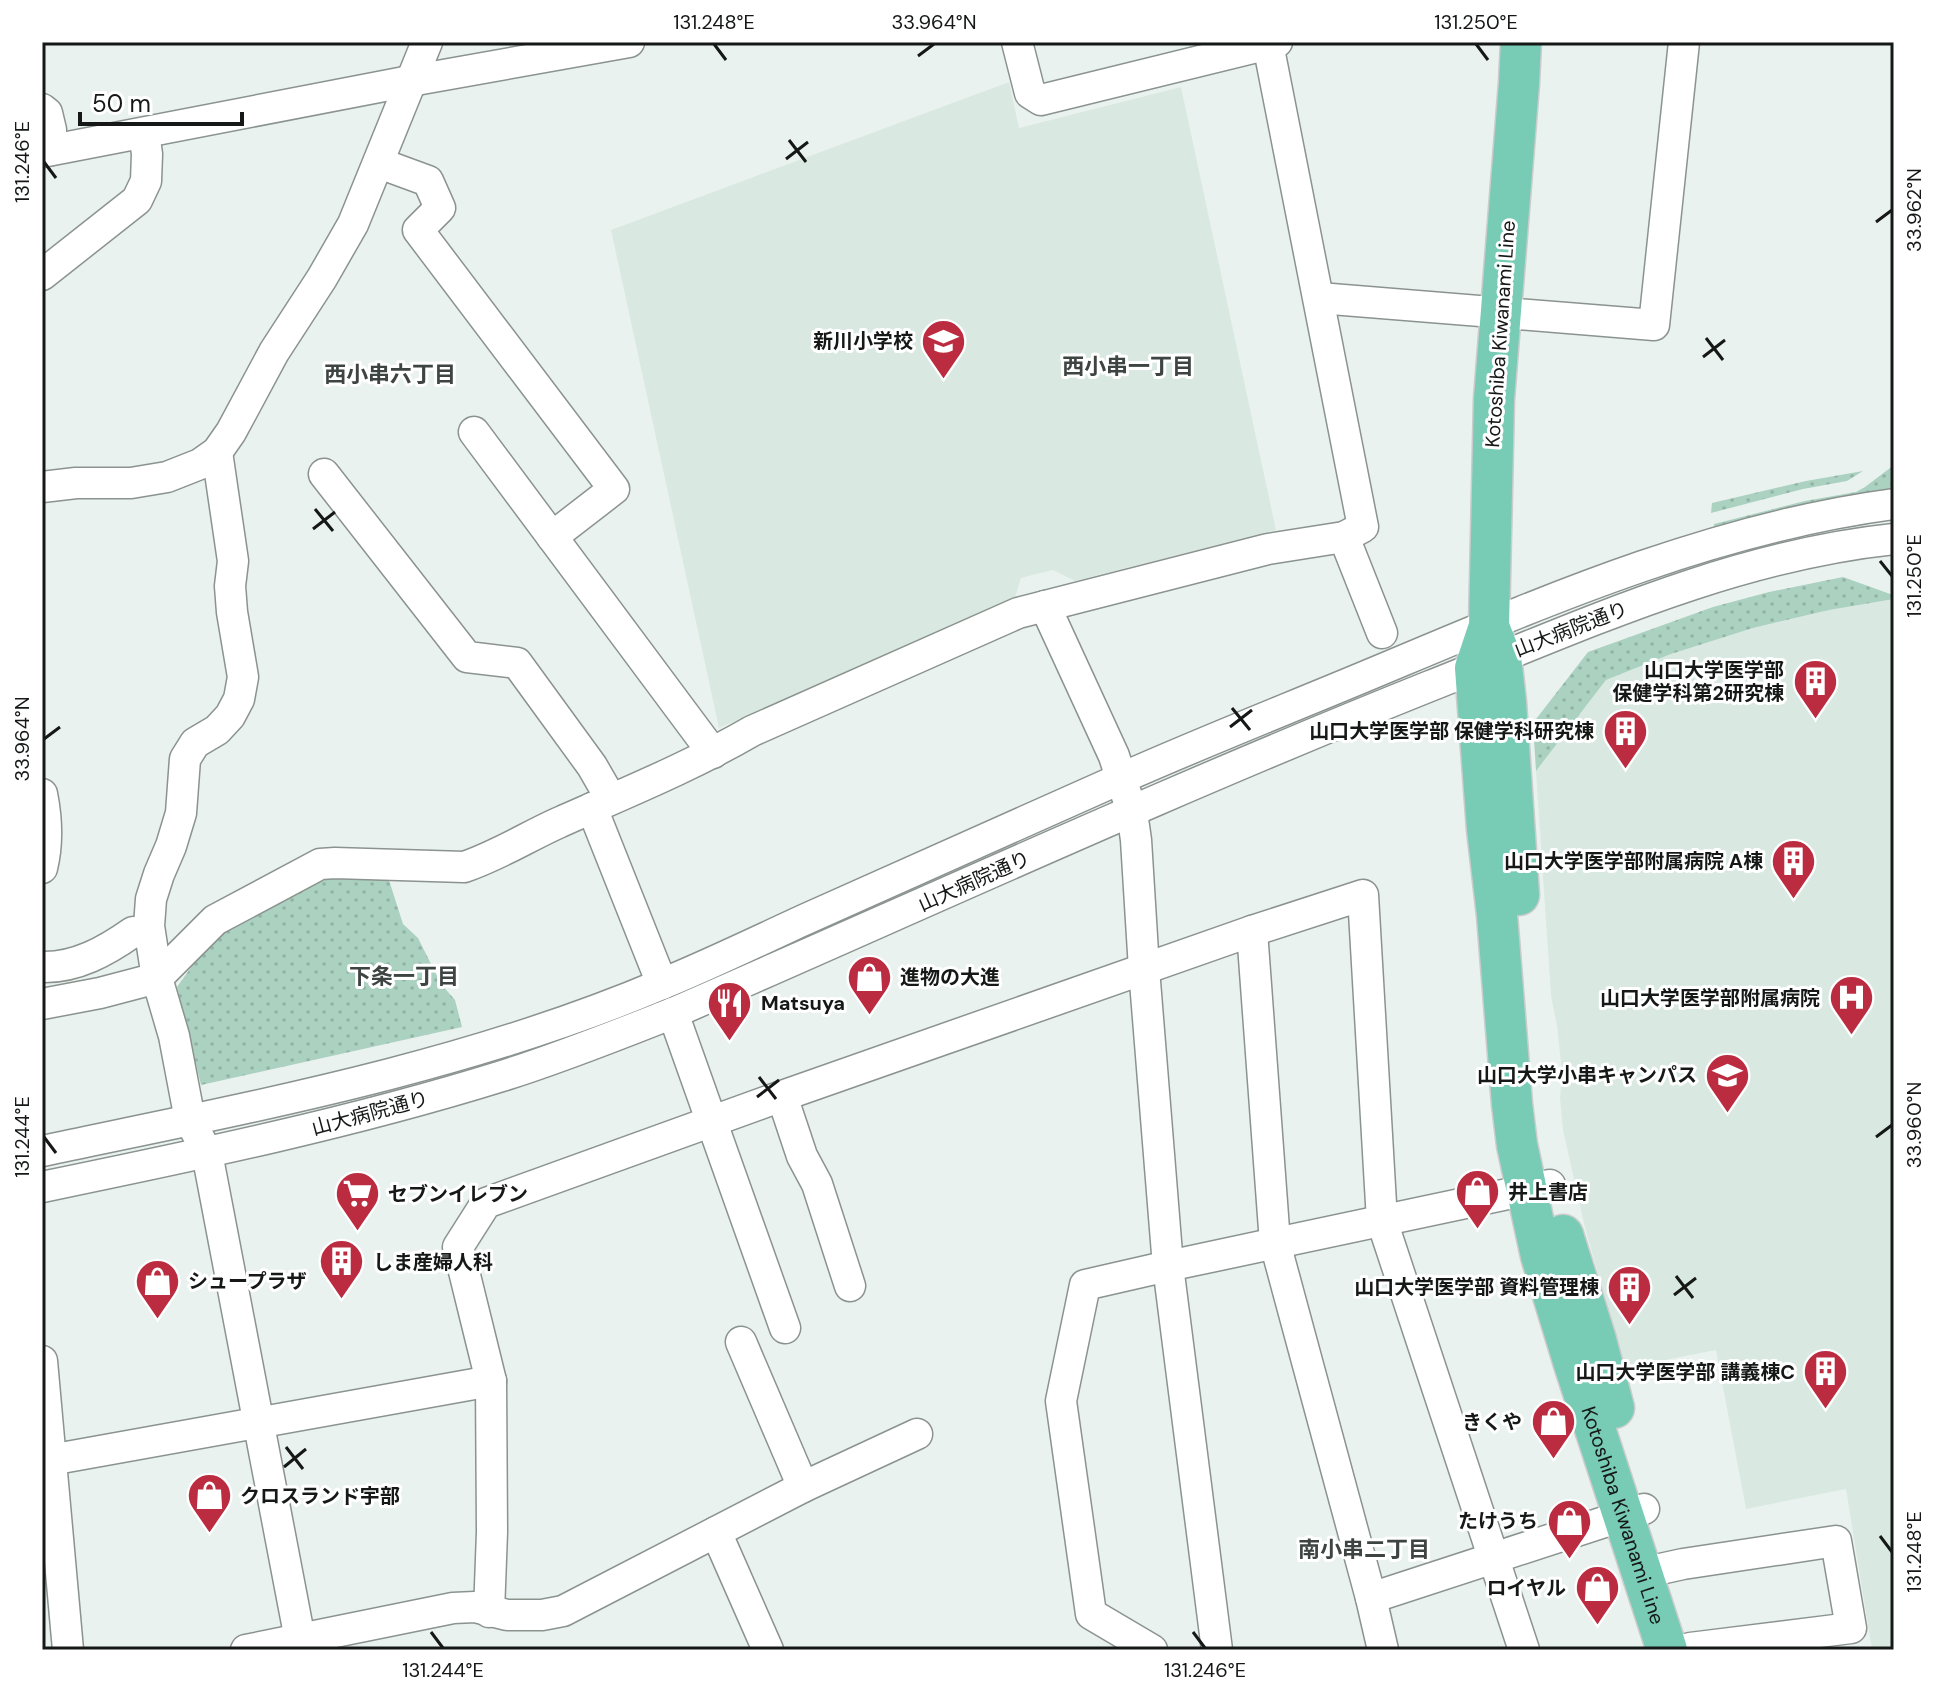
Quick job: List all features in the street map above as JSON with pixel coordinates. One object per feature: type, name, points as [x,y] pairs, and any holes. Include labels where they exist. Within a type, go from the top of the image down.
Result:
[{"type":"main road","name":"Kotoshiba Kiwanami Line","points":[[1521,42],[1494,399],[1488,650],[1487,829],[1512,1104],[1517,1145],[1538,1188],[1541,1256],[1574,1364],[1634,1512],[1682,1649]]},
{"type":"street","points":[[42,487],[76,483],[131,483],[167,477],[200,464],[217,452],[353,224],[427,42]]},
{"type":"street","points":[[42,109],[47,113],[51,130],[46,151],[629,42]]},
{"type":"street","points":[[42,1004],[157,978],[215,920],[320,864],[464,867],[713,753],[766,725],[1018,613],[1268,549],[1344,537],[1363,527],[1272,43],[1041,100],[1030,93],[1017,42]]},
{"type":"street","points":[[1319,298],[1654,325],[1684,42]]},
{"type":"street","points":[[42,275],[137,200],[146,181],[144,133]]},
{"type":"street","points":[[379,163],[428,181],[440,208],[418,230],[614,489],[552,537]]},
{"type":"street","points":[[474,432],[713,753]]},
{"type":"street","points":[[217,452],[233,561],[230,586],[232,612],[243,677],[239,699],[230,716],[217,730],[195,743],[185,759],[181,813],[151,899],[149,926],[157,978],[174,1036],[190,1120],[207,1153],[301,1645]]},
{"type":"street","points":[[324,474],[467,657],[517,663],[592,766],[662,984]]},
{"type":"street","name":"山大病院通り","points":[[42,1187],[290,1135],[424,1099],[566,1054],[673,1013],[1319,730],[1488,650],[1610,577],[1724,539],[1826,515],[1894,504]]},
{"type":"street","points":[[1344,537],[1382,633]]},
{"type":"street","name":"山大病院通り","points":[[42,1151],[373,1079],[477,1051],[574,1019],[662,984],[1121,778],[1488,650],[1571,628],[1718,576],[1792,556],[1894,539]]},
{"type":"street","points":[[1045,606],[1114,756],[1132,812],[1168,1266],[1217,1650]]},
{"type":"street","points":[[42,794],[47,817],[42,868]]},
{"type":"street","points":[[489,1612],[491,1381],[458,1247],[486,1203],[782,1096],[1363,895],[1382,1221],[1524,1650]]},
{"type":"street","points":[[1252,931],[1275,1243],[1383,1650]]},
{"type":"street","points":[[42,967],[89,958],[133,932]]},
{"type":"street","points":[[673,1013],[785,1328]]},
{"type":"street","points":[[782,1096],[802,1156],[817,1184],[850,1286]]},
{"type":"street","points":[[1152,1650],[1091,1614],[1061,1401],[1085,1285],[1538,1188]]},
{"type":"street","points":[[741,1342],[803,1487]]},
{"type":"street","points":[[42,1361],[68,1650]]},
{"type":"street","points":[[50,1460],[491,1381]]},
{"type":"street","points":[[246,1650],[301,1645],[453,1608],[475,1607],[507,1615],[542,1615],[563,1611],[803,1487],[917,1434]]},
{"type":"street","points":[[1371,1598],[1634,1512]]},
{"type":"street","points":[[716,1532],[768,1650]]},
{"type":"street","points":[[1653,1570],[1836,1541],[1851,1628],[1682,1649]]},
{"type":"shaded area","name":"新川小学校","points":[[1009,82],[1019,128],[1181,87],[1276,530],[1075,581],[1053,570],[1021,578],[1015,597],[719,728],[611,230]]},
{"type":"shaded area","name":"山口大学小串キャンパス","points":[[1894,599],[1894,1650],[1872,1650],[1846,1489],[1746,1509],[1716,1350],[1625,1368],[1585,1228],[1563,1130],[1560,1098],[1562,1072],[1551,996],[1536,771],[1606,680],[1671,654],[1753,628]]},
{"type":"green space","points":[[1894,465],[1894,489],[1801,506],[1714,527],[1714,524],[1805,501],[1856,492]]},
{"type":"green space","points":[[1863,471],[1847,481],[1711,513],[1712,503]]},
{"type":"green space","points":[[1843,577],[1893,595],[1894,599],[1753,628],[1671,654],[1606,680],[1536,771],[1533,723],[1588,652],[1713,607]]},
{"type":"green space","points":[[328,873],[388,877],[403,924],[418,938],[441,984],[455,1000],[462,1027],[201,1085],[177,987],[217,931]]},
{"type":"place","name":"新川小学校","points":[[944,380]]},
{"type":"place","name":"山口大学医学部 保健学科第2研究棟","points":[[1815,720]]},
{"type":"place","name":"山口大学医学部 保健学科研究棟","points":[[1625,770]]},
{"type":"place","name":"山口大学医学部附属病院 A棟","points":[[1794,900]]},
{"type":"place","name":"進物の大進","points":[[869,1016]]},
{"type":"place","name":"山口大学医学部附属病院","points":[[1851,1037]]},
{"type":"place","name":"Matsuya","points":[[730,1042]]},
{"type":"place","name":"山口大学小串キャンパス","points":[[1728,1114]]},
{"type":"place","name":"井上書店","points":[[1477,1231]]},
{"type":"place","name":"セブンイレブン","points":[[357,1233]]},
{"type":"place","name":"しま産婦人科","points":[[342,1301]]},
{"type":"place","name":"シュープラザ","points":[[157,1320]]},
{"type":"place","name":"山口大学医学部 資料管理棟","points":[[1630,1326]]},
{"type":"place","name":"山口大学医学部 講義棟C","points":[[1826,1411]]},
{"type":"place","name":"きくや","points":[[1553,1461]]},
{"type":"place","name":"クロスランド宇部","points":[[209,1535]]},
{"type":"place","name":"たけうち","points":[[1569,1560]]},
{"type":"place","name":"ロイヤル","points":[[1597,1627]]},
{"type":"district","name":"西小串一丁目","points":[[1128,366]]},
{"type":"district","name":"西小串六丁目","points":[[390,374]]},
{"type":"district","name":"下条一丁目","points":[[404,976]]},
{"type":"district","name":"南小串二丁目","points":[[1364,1549]]}]
